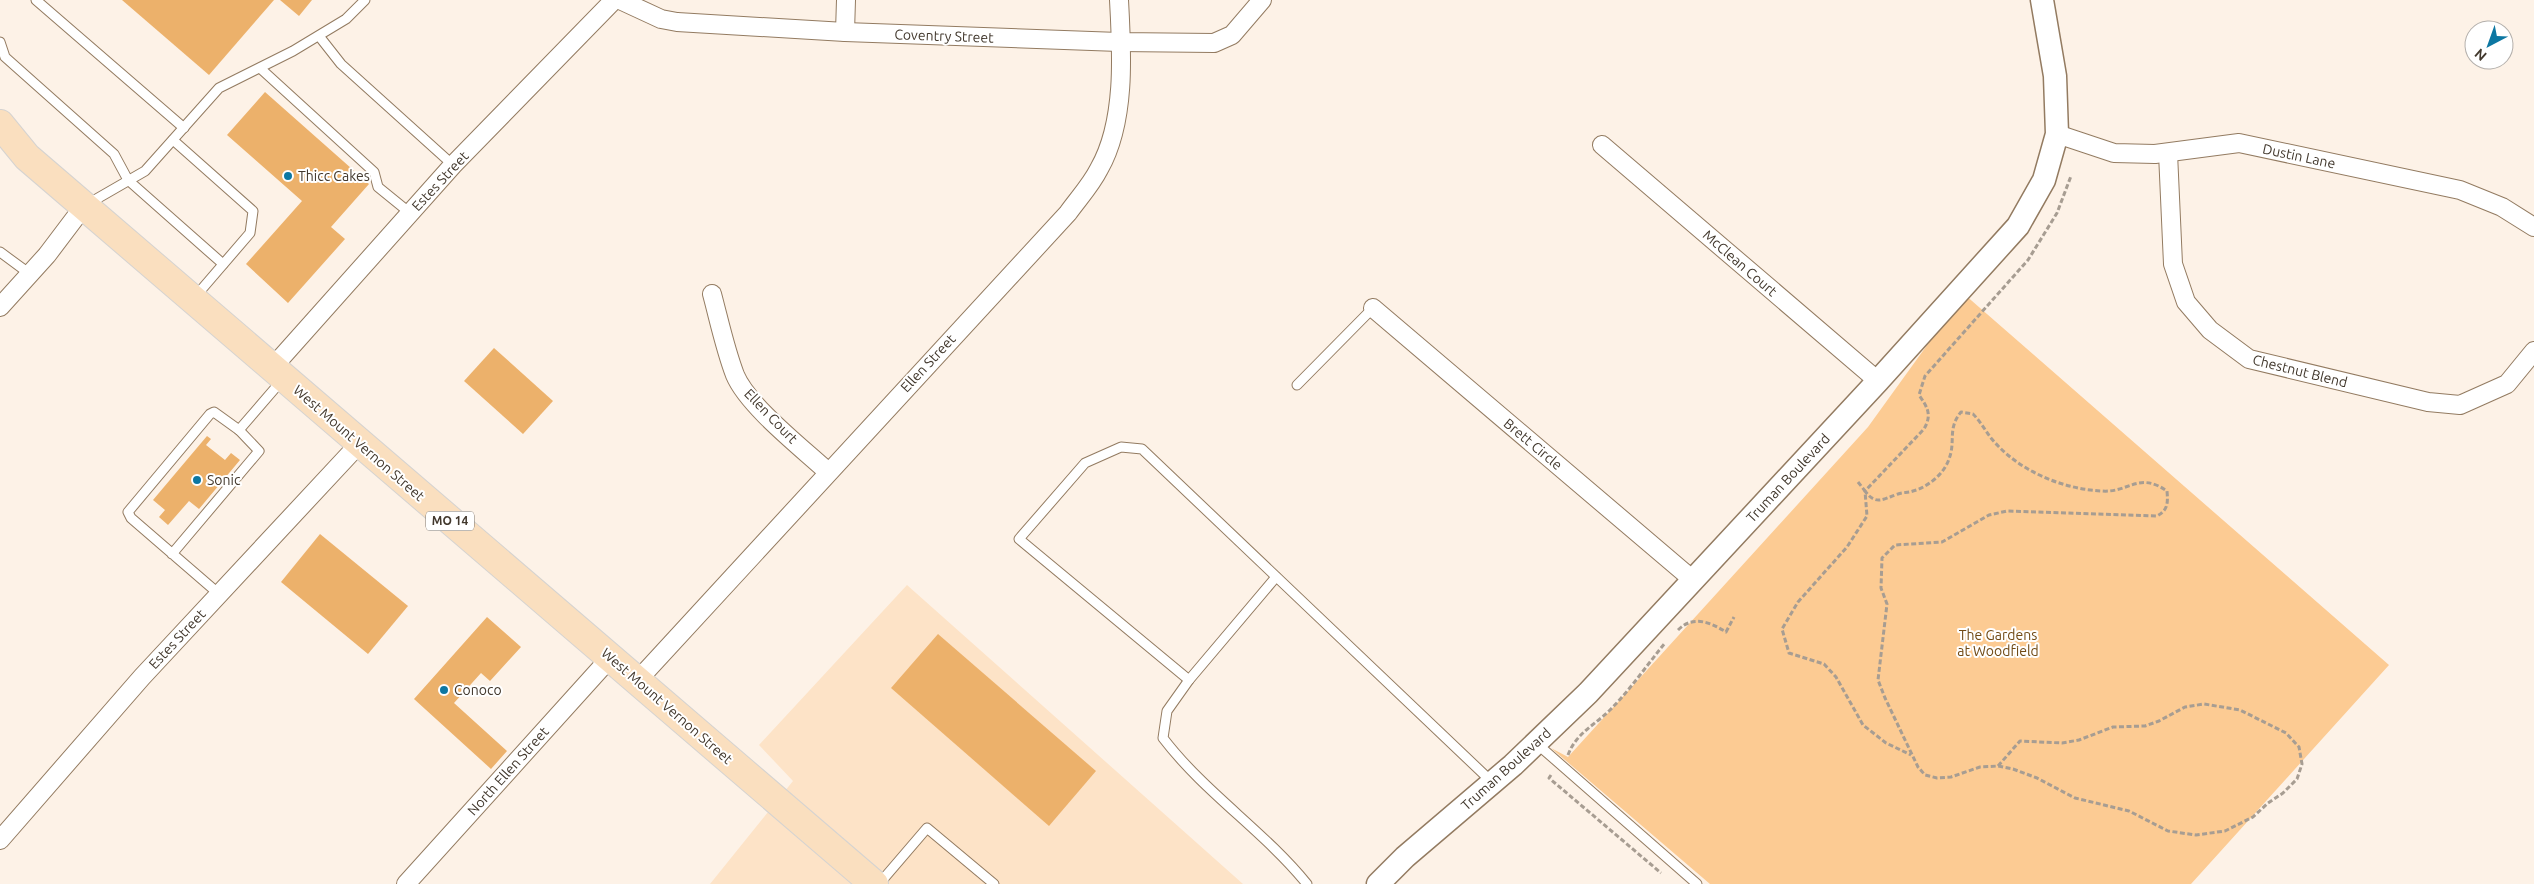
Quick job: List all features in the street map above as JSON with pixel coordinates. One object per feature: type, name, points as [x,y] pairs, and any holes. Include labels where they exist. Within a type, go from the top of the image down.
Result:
[{"type":"main road","name":"West Mount Vernon Street","points":[[0,124],[27,157],[874,884]]},
{"type":"main road","name":"West Mount Vernon Street","points":[[0,145],[27,157]]},
{"type":"street","name":"Estes Street","points":[[278,373],[410,213],[453,165],[614,0]]},
{"type":"street","name":"Coventry Street","points":[[620,0],[661,19],[677,22],[845,32],[1120,42],[1214,43],[1232,35],[1260,2]]},
{"type":"street","points":[[845,32],[846,0]]},
{"type":"street","name":"Ellen Street","points":[[637,681],[1068,212],[1099,170],[1112,142],[1120,96],[1119,0]]},
{"type":"street","name":"Truman Boulevard","points":[[1378,884],[1405,857],[1536,743],[1588,693],[1878,381],[2018,226],[2044,180],[2057,134],[2055,76],[2042,0]]},
{"type":"street","name":"Dustin Lane","points":[[2057,134],[2114,153],[2168,153],[2239,143],[2460,190],[2502,207],[2534,228]]},
{"type":"street","name":"McClean Court","points":[[1602,145],[1878,381]]},
{"type":"street","name":"Chestnut Blend","points":[[2168,153],[2173,264],[2186,302],[2210,330],[2249,359],[2428,402],[2460,405],[2508,384],[2534,351]]},
{"type":"street","points":[[0,307],[30,274],[84,206]]},
{"type":"street","name":"Ellen Court","points":[[712,294],[736,376],[747,393],[770,418],[828,472]]},
{"type":"street","name":"Brett Circle","points":[[1373,308],[1693,580]]},
{"type":"street","name":"Estes Street","points":[[0,840],[142,677],[360,443]]},
{"type":"street","name":"North Ellen Street","points":[[406,884],[610,658]]},
{"type":"lane","points":[[36,0],[184,128]]},
{"type":"lane","points":[[84,206],[145,171],[219,88],[319,36],[346,19],[366,0]]},
{"type":"lane","points":[[319,36],[341,64],[453,165]]},
{"type":"lane","points":[[0,42],[5,57],[114,154],[128,180],[224,264]]},
{"type":"lane","points":[[260,68],[374,172],[378,187],[410,213]]},
{"type":"lane","points":[[173,140],[253,211],[250,232],[193,300]]},
{"type":"lane","points":[[0,252],[30,274]]},
{"type":"lane","points":[[1298,385],[1373,308]]},
{"type":"lane","points":[[238,430],[278,373]]},
{"type":"lane","points":[[172,554],[259,451],[220,414],[214,412],[210,414],[131,506],[128,512],[131,518],[172,554],[219,594]]},
{"type":"lane","points":[[1189,680],[1019,539],[1085,463],[1121,447],[1142,449],[1492,782]]},
{"type":"lane","points":[[1276,577],[1189,680],[1167,711],[1163,738],[1182,763],[1253,827],[1308,884]]},
{"type":"lane","points":[[1536,743],[1697,884]]},
{"type":"lane","points":[[879,884],[927,828],[994,884]]},
{"type":"path","points":[[1914,757],[1886,743],[1863,725],[1836,677],[1824,664],[1789,653],[1782,629],[1798,602],[1847,547],[1867,516],[1865,491],[1924,429],[1929,419],[1929,411],[1919,395],[1925,376],[2028,260],[2057,213],[2071,176]]},
{"type":"path","points":[[1858,482],[1870,498],[1884,501],[1929,484],[1940,474],[1950,458],[1952,430],[1961,412],[1973,414],[1991,438],[2024,468],[2065,485],[2104,492],[2145,482],[2156,483],[2167,491],[2168,502],[2165,512],[2157,516],[2007,511],[1989,515],[1942,542],[1895,544],[1882,558],[1881,588],[1887,604],[1878,680],[1918,767],[1925,774],[1937,778],[1951,777],[1980,767],[1998,766],[2037,778],[2075,798],[2130,811],[2168,831],[2196,835],[2226,830],[2253,817],[2297,780],[2302,764],[2299,747],[2286,733],[2240,710],[2204,704],[2185,707],[2160,721],[2145,726],[2113,727],[2080,740],[2062,743],[2020,741],[1998,766]]},
{"type":"path","points":[[1671,636],[1685,623],[1702,621],[1713,624],[1726,632],[1734,616]]},
{"type":"path","points":[[1664,876],[1549,778],[1568,757],[1573,743],[1586,729],[1610,710],[1666,642]]},
{"type":"shaded area","points":[[907,585],[1243,884],[710,884],[793,781],[759,745]]},
{"type":"green space","name":"The Gardens at Woodfield","points":[[1964,294],[2389,665],[2191,884],[1710,884],[1551,748],[1568,757],[1868,427]]},
{"type":"building","points":[[122,0],[274,0],[209,75]]},
{"type":"building","points":[[280,0],[312,0],[299,16]]},
{"type":"building","points":[[265,92],[369,184],[331,227],[345,239],[288,303],[246,264],[302,201],[227,135]]},
{"type":"building","points":[[494,348],[553,401],[523,434],[464,381]]},
{"type":"building","name":"Sonic","points":[[207,436],[211,439],[206,445],[225,460],[231,453],[240,460],[199,509],[189,501],[168,525],[159,517],[165,510],[153,500]]},
{"type":"building","points":[[320,534],[408,606],[368,654],[281,582]]},
{"type":"building","name":"Conoco","points":[[487,617],[521,647],[490,681],[481,673],[454,703],[507,751],[491,769],[414,699]]},
{"type":"building","points":[[938,634],[1096,771],[1049,826],[891,688]]},
{"type":"place","name":"Thicc Cakes","points":[[288,176]]},
{"type":"place","name":"Sonic","points":[[197,480]]},
{"type":"place","name":"Conoco","points":[[444,690]]}]
